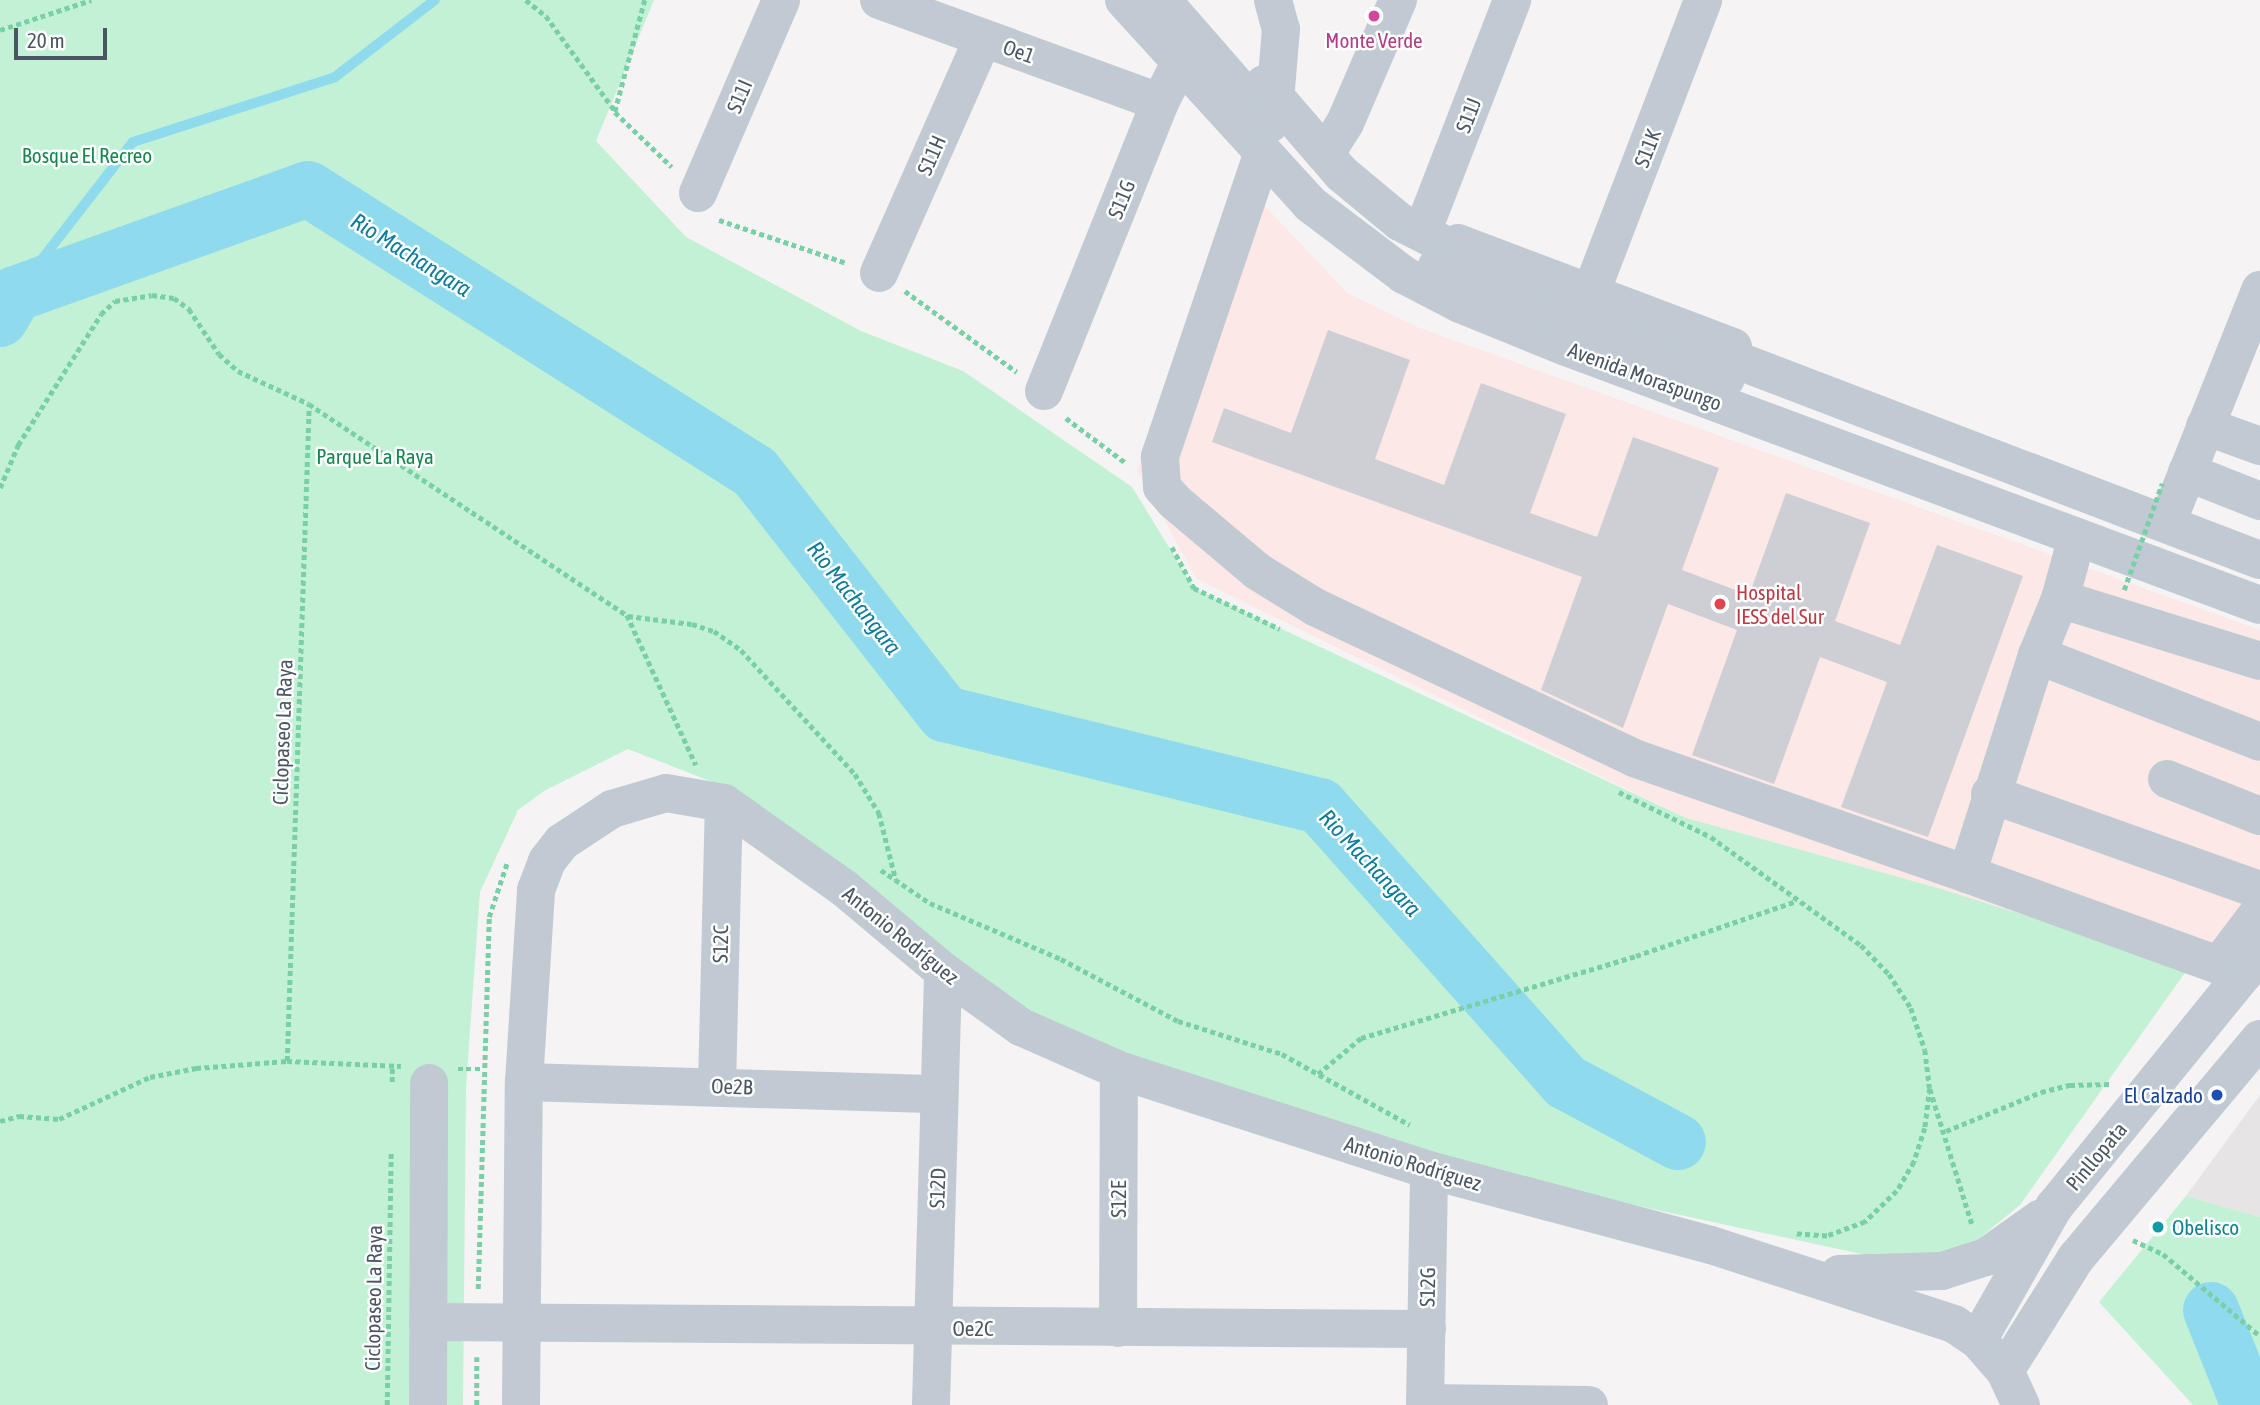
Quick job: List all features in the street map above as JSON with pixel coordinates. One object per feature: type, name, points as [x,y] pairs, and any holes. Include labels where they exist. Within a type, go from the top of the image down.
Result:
[{"type":"street","name":"S11I","points":[[698,192],[781,0]]},
{"type":"street","name":"Oe1","points":[[879,0],[1160,102]]},
{"type":"street","name":"Avenida Moraspungo","points":[[1124,0],[1198,22],[1276,89],[1328,150],[1385,204],[1423,230],[1590,295],[2179,495],[2260,542]]},
{"type":"street","points":[[1162,0],[1198,22],[1342,174],[1400,222],[1464,257],[2260,560]]},
{"type":"street","points":[[1273,0],[1281,29],[1276,89]]},
{"type":"street","points":[[1328,150],[1345,123],[1398,0]]},
{"type":"street","name":"S11J","points":[[1423,230],[1512,0]]},
{"type":"street","name":"S11K","points":[[1590,295],[1703,0]]},
{"type":"street","name":"Avenida Moraspungo","points":[[1198,22],[1263,152],[1310,204],[1354,241],[1404,275],[1460,304],[2260,605]]},
{"type":"street","points":[[1198,22],[1311,172],[1348,208],[1389,240],[1434,265],[2260,587]]},
{"type":"street","name":"S11G","points":[[1044,391],[1160,102],[1198,22]]},
{"type":"street","name":"S11H","points":[[879,273],[982,38]]},
{"type":"street","points":[[1263,152],[1160,457],[1162,487],[1174,501],[1256,571],[1315,607],[1634,758],[1967,874],[2246,966]]},
{"type":"street","points":[[2258,298],[2246,364],[2206,426],[2179,495],[2260,501]]},
{"type":"street","points":[[2206,426],[2260,446]]},
{"type":"street","points":[[1967,874],[1990,794],[2037,655],[2060,599],[2077,537]]},
{"type":"street","points":[[2060,599],[2260,661]]},
{"type":"street","points":[[2037,655],[2260,742]]},
{"type":"street","points":[[2167,779],[2260,816]]},
{"type":"street","name":"Antonio Rodríguez","points":[[520,1405],[524,1082],[534,910],[547,861],[562,842],[612,808],[666,793],[723,803],[844,888],[943,971],[1021,1027],[1119,1070],[1429,1170],[1798,1272],[1954,1324],[1978,1340],[2005,1371],[2021,1405]]},
{"type":"street","points":[[1990,794],[2260,890]]},
{"type":"street","name":"S12C","points":[[717,1086],[723,803]]},
{"type":"street","points":[[2005,1371],[2010,1324],[2057,1233],[2246,966],[2260,911]]},
{"type":"street","name":"Pinllopata","points":[[1978,1340],[2054,1207],[2140,1103],[2246,966]]},
{"type":"street","name":"S12D","points":[[931,1405],[943,971]]},
{"type":"street","points":[[2005,1371],[2076,1258],[2260,1040]]},
{"type":"street","points":[[2005,1371],[2113,1231],[2260,1055]]},
{"type":"street","name":"S12E","points":[[1118,1328],[1119,1070]]},
{"type":"street","points":[[426,1072],[428,1405]]},
{"type":"street","name":"Oe2B","points":[[524,1082],[939,1094]]},
{"type":"street","name":"S12G","points":[[1425,1404],[1429,1170]]},
{"type":"street","name":"Antonio Rodríguez","points":[[1798,1272],[1906,1275],[1942,1271],[1986,1256],[2054,1207]]},
{"type":"street","name":"Oe2C","points":[[428,1322],[520,1320],[933,1328],[1427,1329]]},
{"type":"street","points":[[1425,1404],[1589,1405]]},
{"type":"path","points":[[0,30],[91,0]]},
{"type":"path","points":[[526,0],[546,16],[615,112]]},
{"type":"path","points":[[0,488],[18,445],[101,314],[115,301],[152,295],[174,298],[189,309],[219,354],[239,370],[309,404],[627,615],[692,624],[714,631],[741,650],[855,774],[879,813],[897,881]]},
{"type":"path","name":"Ciclopaseo La Raya","points":[[287,1061],[309,404]]},
{"type":"path","points":[[2124,590],[2179,495]]},
{"type":"path","points":[[627,615],[697,768]]},
{"type":"path","points":[[1318,1074],[1361,1038],[1636,956],[1797,901]]},
{"type":"path","points":[[0,1121],[19,1116],[59,1119],[150,1077],[196,1068],[287,1061],[392,1066],[426,1072],[482,1069]]},
{"type":"path","points":[[392,1066],[392,1093]]},
{"type":"path","points":[[1946,1131],[2006,1105],[2070,1084],[2118,1085],[2140,1103]]},
{"type":"path","points":[[1930,1088],[1946,1131],[1964,1205],[1986,1256]]},
{"type":"path","name":"Ciclopaseo La Raya","points":[[387,1405],[391,1147]]},
{"type":"path","points":[[2113,1231],[2163,1254],[2260,1336]]},
{"type":"shaded area","name":"Hospital IESS del Sur","points":[[1246,186],[1347,293],[1417,327],[2260,630],[2260,927],[2189,967],[1938,888],[1686,818],[1197,579],[1137,471]]},
{"type":"shaded area","points":[[2260,1095],[2260,1217],[2186,1196]]},
{"type":"green space","name":"Parque La Raya","points":[[0,0],[654,0],[596,141],[686,237],[861,331],[963,371],[1132,487],[1194,588],[1686,818],[1938,888],[2189,967],[2020,1205],[1960,1254],[1880,1258],[1435,1162],[1121,1064],[942,957],[743,794],[628,749],[544,791],[518,810],[480,892],[466,1087],[463,1405],[0,1405]]},
{"type":"green space","points":[[2186,1196],[2260,1217],[2260,1405],[2193,1405],[2099,1302]]},
{"type":"building","name":"Hospital IESS del Sur","points":[[1328,330],[1410,360],[1375,459],[1444,485],[1481,383],[1566,414],[1530,513],[1597,537],[1633,437],[1719,468],[1682,570],[1749,595],[1786,493],[1870,523],[1835,621],[1900,645],[1937,545],[2023,576],[1928,837],[1841,807],[1887,682],[1820,657],[1774,784],[1692,755],[1737,630],[1668,604],[1623,728],[1541,690],[1582,577],[1212,442],[1224,408],[1291,433]]},
{"type":"waterway","points":[[15,294],[133,142],[335,77],[435,0]]},
{"type":"waterway","name":"Rio Machangara","points":[[0,319],[15,294],[308,189],[755,472],[945,714],[1320,806],[1566,1082],[1678,1142]]},
{"type":"waterway","points":[[2211,1310],[2249,1405]]},
{"type":"place","name":"Monte Verde","points":[[1374,16]]},
{"type":"place","name":"Hospital IESS del Sur","points":[[1720,604]]},
{"type":"place","name":"El Calzado","points":[[2217,1095]]},
{"type":"place","name":"Obelisco","points":[[2158,1227]]},
{"type":"park label","name":"Bosque El Recreo","points":[[87,155]]}]
